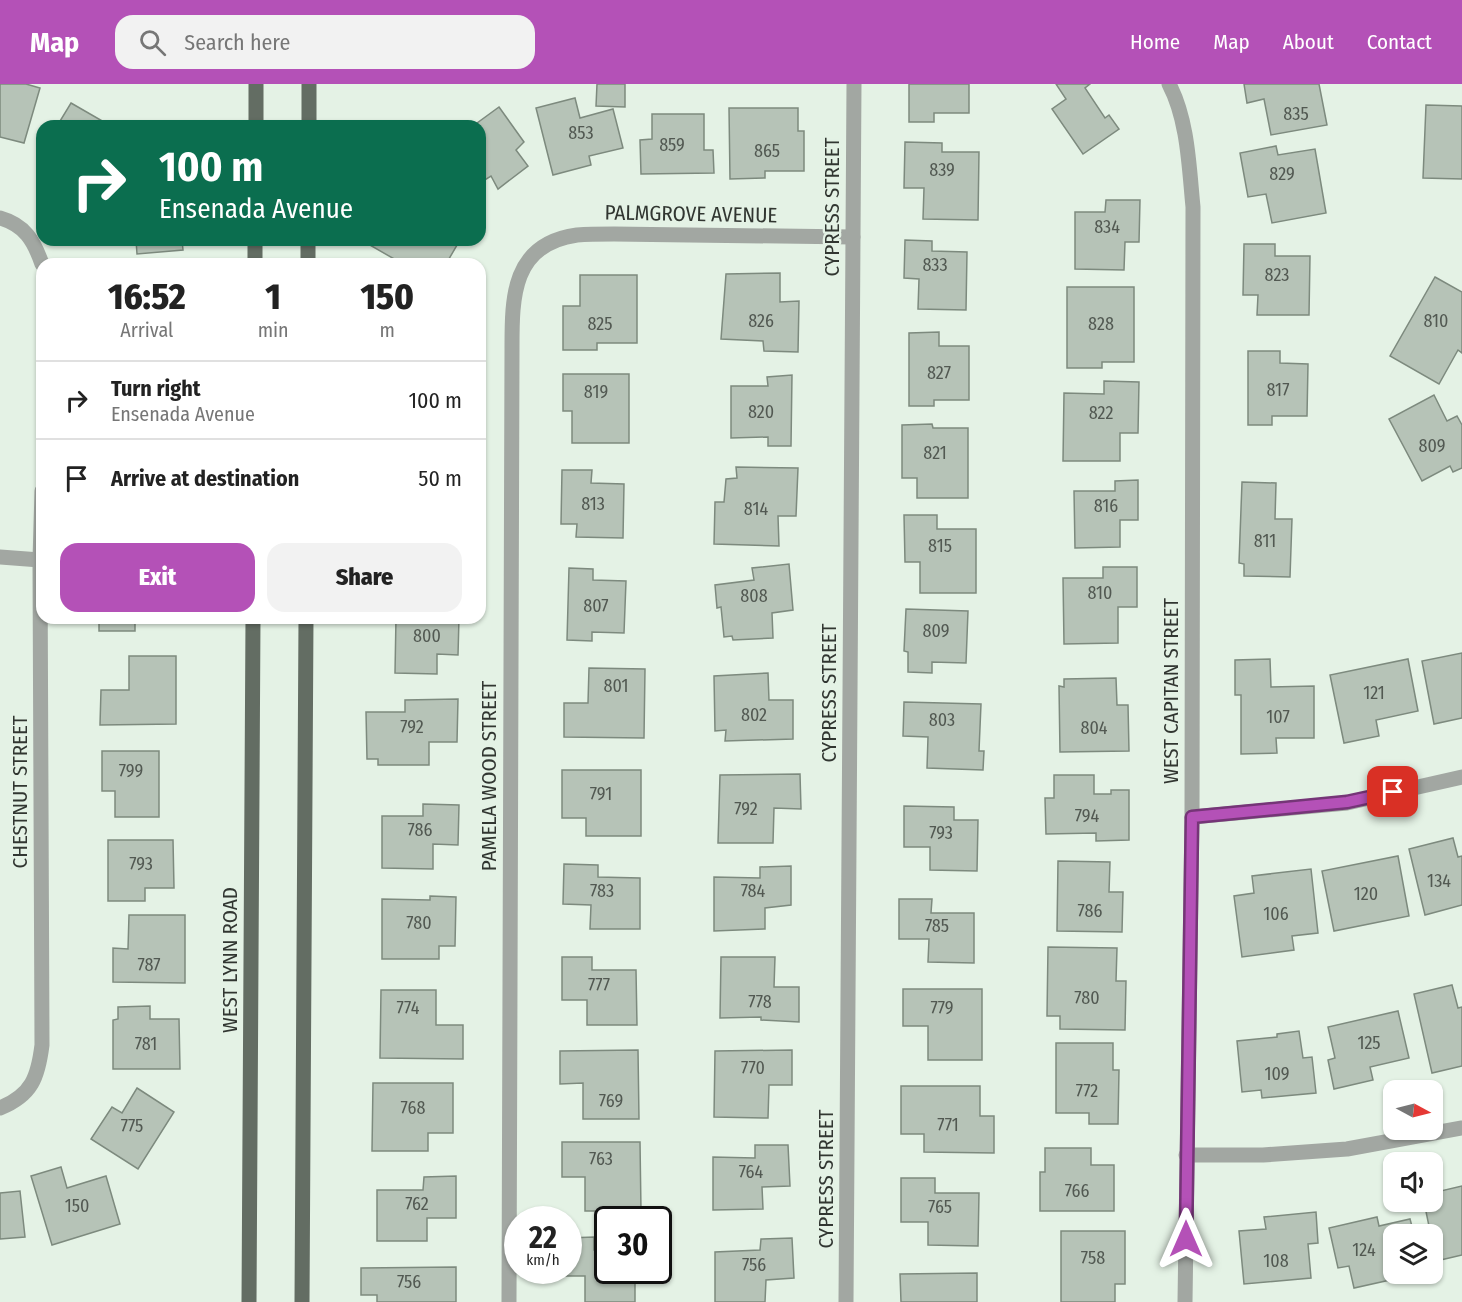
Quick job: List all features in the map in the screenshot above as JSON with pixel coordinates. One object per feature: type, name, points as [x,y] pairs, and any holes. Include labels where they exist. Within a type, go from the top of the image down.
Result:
[{"type":"main road","points":[[256,84],[256,120]]},
{"type":"main road","points":[[309,84],[309,120]]},
{"type":"main road","name":"WEST LYNN ROAD","points":[[249,1302],[253,624]]},
{"type":"main road","points":[[302,1302],[306,624]]},
{"type":"street","name":"CYPRESS STREET","points":[[846,1302],[854,84]]},
{"type":"street","name":"WEST CAPITAN STREET","points":[[1169,84],[1176,98],[1188,152],[1193,207],[1192,817],[1185,1302]]},
{"type":"street","points":[[0,218],[24,229],[34,242],[40,258]]},
{"type":"street","name":"PALMGROVE AVENUE","points":[[534,255],[555,241],[576,236],[614,234],[853,237]]},
{"type":"street","name":"PAMELA WOOD STREET","points":[[508,1302],[512,311],[516,283],[522,269],[534,255]]},
{"type":"street","points":[[0,557],[36,560]]},
{"type":"street","name":"CHESTNUT STREET","points":[[0,1108],[16,1101],[34,1081],[39,1068],[42,1045],[40,624]]},
{"type":"street","points":[[1192,817],[1347,802],[1462,777]]},
{"type":"street","points":[[1186,1155],[1263,1155],[1347,1149],[1462,1128]]},
{"type":"building","points":[[0,84],[26,84],[40,88],[24,143],[0,137]]},
{"type":"building","points":[[597,84],[625,84],[625,107],[596,106]]},
{"type":"building","points":[[909,84],[969,84],[969,113],[934,113],[934,122],[909,122]]},
{"type":"building","points":[[1056,84],[1090,84],[1085,88],[1105,118],[1109,115],[1119,129],[1083,154],[1052,109],[1066,99]]},
{"type":"building","points":[[1244,84],[1319,84],[1327,125],[1271,135],[1264,99],[1247,103]]},
{"type":"building","points":[[575,98],[580,118],[613,109],[623,148],[589,156],[591,165],[553,175],[536,108]]},
{"type":"building","points":[[71,103],[101,120],[61,120]]},
{"type":"building","points":[[1426,105],[1462,106],[1462,179],[1423,178]]},
{"type":"building","points":[[499,107],[524,142],[516,150],[528,166],[498,189],[491,176],[486,179],[486,120],[481,120]]},
{"type":"building","points":[[729,108],[798,108],[798,131],[804,131],[804,171],[765,171],[765,178],[730,179]]},
{"type":"building","points":[[652,114],[704,114],[704,150],[713,150],[714,173],[641,174],[640,140],[652,139]]},
{"type":"building","points":[[905,142],[942,143],[942,152],[979,152],[978,220],[923,219],[924,188],[904,188]]},
{"type":"building","points":[[1276,146],[1278,155],[1315,149],[1326,213],[1272,223],[1266,194],[1248,197],[1240,153]]},
{"type":"building","points":[[1106,200],[1140,200],[1139,242],[1125,242],[1124,270],[1075,269],[1075,212],[1105,212]]},
{"type":"building","points":[[905,240],[932,241],[932,251],[967,252],[966,310],[918,309],[919,279],[904,278]]},
{"type":"building","points":[[1244,244],[1275,244],[1275,256],[1310,256],[1309,315],[1257,315],[1258,295],[1243,295]]},
{"type":"building","points":[[136,246],[183,246],[183,250],[137,254]]},
{"type":"building","points":[[372,246],[456,246],[450,258],[392,258]]},
{"type":"building","points":[[780,273],[780,302],[799,301],[798,352],[764,351],[763,341],[721,339],[726,274]]},
{"type":"building","points":[[580,275],[637,275],[637,343],[597,343],[597,350],[563,350],[563,306],[580,306]]},
{"type":"building","points":[[1435,277],[1462,292],[1462,353],[1458,350],[1439,384],[1390,356]]},
{"type":"building","points":[[1067,287],[1134,287],[1134,362],[1102,362],[1102,368],[1067,368]]},
{"type":"building","points":[[939,332],[939,346],[969,346],[969,400],[934,400],[934,406],[909,406],[909,333]]},
{"type":"building","points":[[1248,351],[1280,351],[1280,363],[1308,364],[1307,416],[1272,416],[1272,425],[1248,425]]},
{"type":"building","points":[[563,374],[629,374],[629,443],[572,443],[572,411],[563,411]]},
{"type":"building","points":[[792,375],[791,446],[768,446],[768,437],[731,438],[731,386],[768,386],[767,377]]},
{"type":"building","points":[[1104,381],[1139,382],[1138,433],[1120,433],[1120,461],[1063,461],[1064,393],[1104,394]]},
{"type":"building","points":[[1434,395],[1447,421],[1457,416],[1462,425],[1462,468],[1453,472],[1450,466],[1422,481],[1389,419]]},
{"type":"building","points":[[932,424],[933,428],[968,428],[968,498],[917,498],[917,478],[902,478],[902,425]]},
{"type":"building","points":[[736,467],[798,468],[796,516],[778,516],[779,546],[714,544],[715,502],[724,502],[726,479],[737,478]]},
{"type":"building","points":[[562,470],[592,470],[591,483],[624,484],[623,538],[576,537],[577,524],[561,524]]},
{"type":"building","points":[[1138,480],[1138,520],[1120,520],[1120,547],[1075,548],[1074,491],[1115,491],[1115,481]]},
{"type":"building","points":[[1242,482],[1276,483],[1275,519],[1292,519],[1290,577],[1244,576],[1244,564],[1239,563]]},
{"type":"building","points":[[904,515],[937,515],[937,529],[976,529],[976,593],[920,593],[920,562],[905,562]]},
{"type":"building","points":[[789,564],[793,610],[772,613],[773,638],[733,640],[732,636],[724,637],[721,607],[717,608],[715,585],[754,580],[752,568]]},
{"type":"building","points":[[1103,567],[1137,567],[1137,607],[1118,607],[1118,643],[1064,644],[1063,578],[1103,578]]},
{"type":"building","points":[[569,568],[593,569],[593,580],[626,581],[624,633],[592,632],[592,641],[567,640]]},
{"type":"building","points":[[906,609],[968,611],[966,663],[932,662],[932,673],[908,672],[908,652],[904,651]]},
{"type":"building","points":[[99,624],[135,624],[135,631],[99,631]]},
{"type":"building","points":[[396,624],[459,624],[458,655],[437,654],[437,674],[395,673]]},
{"type":"building","points":[[1462,653],[1462,718],[1434,724],[1422,661]]},
{"type":"building","points":[[129,656],[176,656],[176,724],[100,725],[101,690],[129,690]]},
{"type":"building","points":[[1270,659],[1271,687],[1314,686],[1314,738],[1276,738],[1277,753],[1241,754],[1241,695],[1235,695],[1235,660]]},
{"type":"building","points":[[1408,659],[1418,711],[1376,720],[1379,736],[1344,743],[1330,675]]},
{"type":"building","points":[[589,668],[645,669],[644,738],[564,737],[564,703],[588,703]]},
{"type":"building","points":[[768,673],[769,700],[793,700],[793,739],[725,741],[726,730],[715,731],[714,676]]},
{"type":"building","points":[[1116,678],[1117,705],[1128,705],[1129,751],[1060,752],[1059,686],[1064,687],[1064,679]]},
{"type":"building","points":[[458,699],[457,742],[429,742],[429,765],[378,765],[378,759],[367,759],[366,712],[405,712],[405,700]]},
{"type":"building","points":[[904,702],[981,704],[979,751],[984,751],[983,770],[927,768],[928,737],[903,736]]},
{"type":"building","points":[[102,751],[159,751],[159,817],[115,817],[115,791],[102,791]]},
{"type":"building","points":[[562,770],[641,770],[641,836],[586,836],[586,818],[562,818]]},
{"type":"building","points":[[800,774],[801,809],[774,808],[773,843],[718,843],[720,775]]},
{"type":"building","points":[[1054,775],[1094,775],[1094,794],[1111,794],[1111,790],[1129,790],[1129,840],[1096,841],[1096,833],[1046,834],[1045,798],[1054,798]]},
{"type":"building","points":[[423,804],[459,805],[458,845],[433,844],[433,869],[382,868],[382,816],[423,816]]},
{"type":"building","points":[[904,806],[954,807],[954,820],[978,820],[977,871],[930,870],[930,847],[904,847]]},
{"type":"building","points":[[1453,838],[1458,857],[1462,856],[1462,905],[1425,915],[1409,849]]},
{"type":"building","points":[[108,840],[173,840],[174,888],[145,888],[145,901],[108,901]]},
{"type":"building","points":[[1398,856],[1409,916],[1334,931],[1322,871]]},
{"type":"building","points":[[1058,861],[1110,862],[1109,892],[1123,892],[1122,932],[1057,931]]},
{"type":"building","points":[[564,864],[598,865],[598,877],[640,878],[640,929],[590,929],[591,905],[563,904]]},
{"type":"building","points":[[791,866],[791,905],[765,908],[765,929],[714,931],[714,877],[760,878],[760,867]]},
{"type":"building","points":[[1311,869],[1318,933],[1292,936],[1294,950],[1242,957],[1234,896],[1254,893],[1252,876]]},
{"type":"building","points":[[430,896],[456,897],[455,946],[439,946],[439,959],[382,959],[382,899],[430,900]]},
{"type":"building","points":[[899,899],[932,899],[931,913],[974,913],[974,963],[928,962],[929,939],[899,939]]},
{"type":"building","points":[[129,915],[185,915],[185,983],[113,982],[113,948],[128,949]]},
{"type":"building","points":[[1048,947],[1117,948],[1116,981],[1126,981],[1125,1030],[1060,1029],[1060,1016],[1047,1016]]},
{"type":"building","points":[[562,957],[592,957],[592,970],[636,970],[637,1025],[587,1025],[587,1000],[562,1000]]},
{"type":"building","points":[[721,957],[775,957],[774,987],[799,987],[799,1022],[761,1020],[761,1017],[720,1018]]},
{"type":"building","points":[[1452,985],[1458,1008],[1462,1007],[1462,1066],[1432,1073],[1414,994]]},
{"type":"building","points":[[903,989],[982,989],[982,1060],[928,1060],[928,1026],[903,1026]]},
{"type":"building","points":[[381,990],[436,990],[436,1025],[463,1025],[463,1059],[380,1058]]},
{"type":"building","points":[[150,1006],[150,1019],[179,1019],[180,1069],[113,1069],[113,1020],[118,1019],[118,1007]]},
{"type":"building","points":[[1398,1011],[1409,1058],[1370,1067],[1373,1080],[1334,1089],[1328,1060],[1335,1058],[1328,1027]]},
{"type":"building","points":[[1299,1031],[1303,1058],[1312,1057],[1316,1093],[1262,1098],[1261,1090],[1242,1092],[1237,1041],[1277,1037],[1277,1034]]},
{"type":"building","points":[[1056,1043],[1113,1043],[1113,1070],[1119,1070],[1118,1124],[1089,1124],[1089,1113],[1056,1113]]},
{"type":"building","points":[[638,1050],[639,1119],[583,1119],[583,1083],[560,1084],[560,1051]]},
{"type":"building","points":[[792,1050],[792,1085],[769,1085],[768,1118],[714,1117],[715,1051]]},
{"type":"building","points":[[373,1083],[453,1083],[453,1133],[428,1133],[428,1151],[372,1151]]},
{"type":"building","points":[[901,1086],[980,1086],[980,1116],[994,1116],[994,1153],[924,1152],[924,1134],[901,1134]]},
{"type":"building","points":[[137,1088],[174,1112],[138,1169],[91,1139],[112,1107],[122,1113]]},
{"type":"building","points":[[562,1142],[640,1142],[641,1206],[594,1206],[594,1211],[585,1211],[585,1177],[562,1177]]},
{"type":"building","points":[[755,1145],[788,1145],[790,1186],[762,1187],[763,1209],[713,1210],[713,1157],[755,1158]]},
{"type":"building","points":[[1045,1148],[1091,1148],[1091,1165],[1114,1165],[1114,1211],[1040,1211],[1040,1172],[1045,1172]]},
{"type":"building","points":[[61,1167],[67,1188],[106,1176],[120,1224],[52,1245],[31,1176]]},
{"type":"building","points":[[456,1176],[456,1218],[427,1218],[427,1241],[377,1241],[377,1190],[423,1190],[424,1177]]},
{"type":"building","points":[[901,1178],[935,1178],[935,1193],[979,1193],[978,1246],[928,1245],[928,1222],[901,1222]]},
{"type":"building","points":[[1462,1186],[1462,1255],[1443,1259],[1443,1224],[1429,1224],[1426,1212],[1443,1212],[1443,1190]]},
{"type":"building","points":[[20,1191],[25,1237],[0,1239],[0,1193]]},
{"type":"building","points":[[1316,1212],[1318,1243],[1308,1244],[1311,1278],[1244,1284],[1239,1231],[1266,1229],[1264,1217]]},
{"type":"building","points":[[1377,1217],[1379,1226],[1383,1225],[1383,1282],[1354,1288],[1349,1266],[1338,1268],[1329,1228]]},
{"type":"building","points":[[1410,1219],[1411,1224],[1388,1224]]},
{"type":"building","points":[[1061,1231],[1125,1231],[1125,1284],[1115,1284],[1115,1302],[1061,1302]]},
{"type":"building","points":[[582,1237],[594,1237],[594,1284],[635,1284],[635,1302],[585,1302]]},
{"type":"building","points":[[792,1238],[794,1278],[766,1280],[765,1302],[715,1302],[715,1252],[760,1250],[761,1239]]},
{"type":"building","points":[[456,1267],[456,1302],[377,1302],[377,1295],[361,1295],[361,1268]]},
{"type":"building","points":[[977,1273],[977,1302],[901,1302],[900,1274]]},
{"type":"route","points":[[1186,1239],[1192,817],[1347,802],[1393,792]]}]
